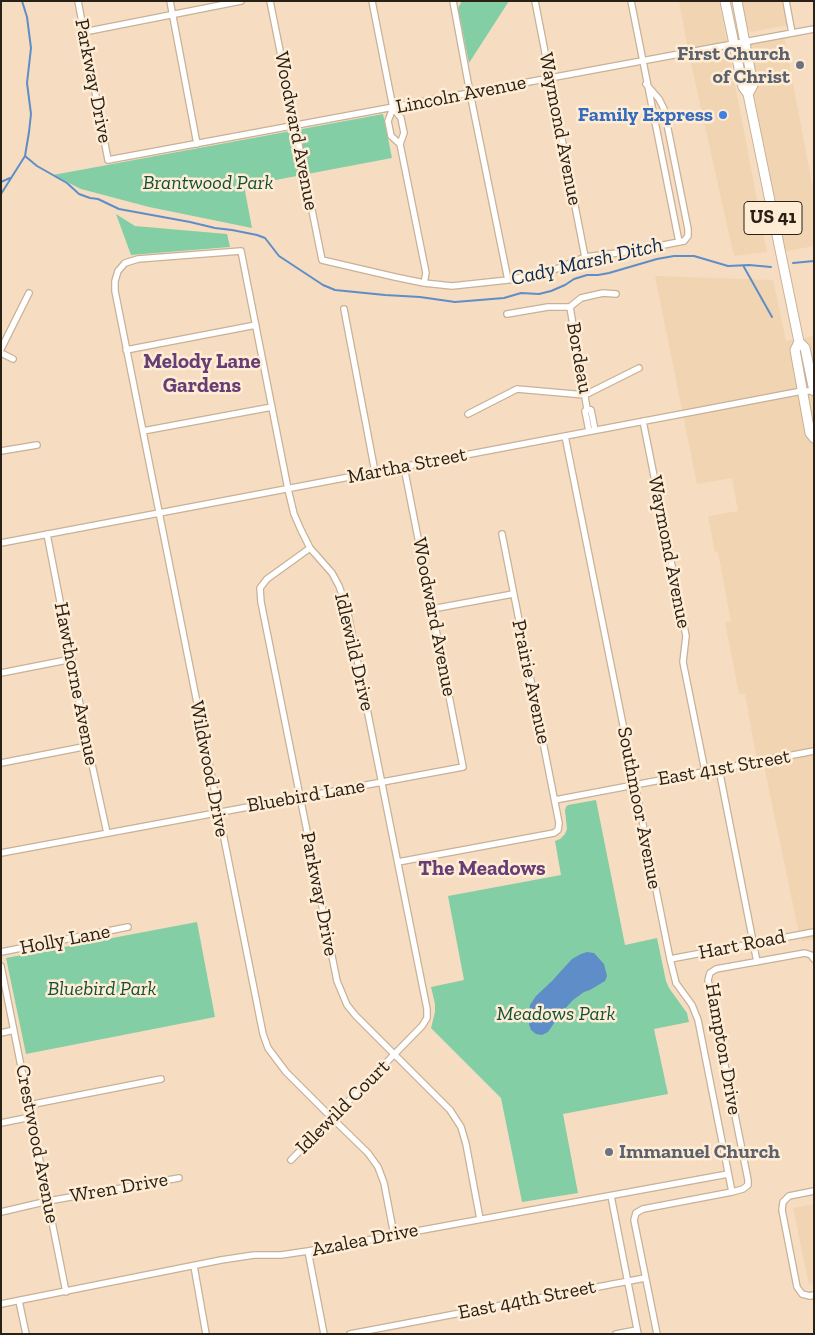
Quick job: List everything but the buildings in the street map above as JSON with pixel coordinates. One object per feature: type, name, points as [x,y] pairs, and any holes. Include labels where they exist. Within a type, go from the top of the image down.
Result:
[{"type":"highway","name":"US 41","points":[[725,1],[743,87],[748,94],[798,342],[795,350],[810,433],[814,438]]},
{"type":"highway","name":"US 41","points":[[737,1],[753,85],[748,94]]},
{"type":"highway","name":"US 41","points":[[798,342],[805,348],[814,391]]},
{"type":"street","name":"Parkway Drive","points":[[78,1],[108,160]]},
{"type":"street","points":[[170,1],[197,144]]},
{"type":"street","points":[[84,32],[241,1]]},
{"type":"street","name":"Woodward Avenue","points":[[270,1],[322,260],[395,278],[424,283]]},
{"type":"street","points":[[372,1],[393,108],[401,118],[403,126],[404,133],[400,144],[426,274],[424,283],[452,286],[508,280],[549,272],[585,257],[633,251],[684,241],[688,236],[688,229],[664,109],[660,99],[646,84]]},
{"type":"street","points":[[453,1],[508,280]]},
{"type":"street","name":"Waymond Avenue","points":[[535,1],[585,257]]},
{"type":"street","points":[[630,1],[679,242]]},
{"type":"street","points":[[786,1],[792,33]]},
{"type":"street","name":"Lincoln Avenue","points":[[108,160],[814,29]]},
{"type":"street","points":[[393,108],[388,121],[391,136],[400,144]]},
{"type":"street","name":"Wildwood Drive","points":[[241,251],[138,259],[125,264],[118,271],[114,291],[259,1015],[268,1048],[286,1072],[368,1153],[378,1167],[384,1183],[394,1235]]},
{"type":"street","name":"Idlewild Drive","points":[[241,251],[288,489],[298,522],[310,548],[332,573],[347,609],[427,1009],[426,1018],[422,1026],[394,1054]]},
{"type":"street","points":[[1,349],[29,293]]},
{"type":"street","points":[[507,314],[548,307],[570,307],[581,298],[603,293],[616,294]]},
{"type":"street","name":"Bordeau","points":[[570,307],[585,395],[587,409],[585,412],[592,431]]},
{"type":"street","points":[[344,309],[375,472]]},
{"type":"street","points":[[126,350],[256,325]]},
{"type":"street","points":[[1,353],[13,359]]},
{"type":"street","points":[[468,414],[517,389],[585,395],[639,368]]},
{"type":"street","name":"Martha Street","points":[[1,543],[802,391],[814,391]]},
{"type":"street","points":[[142,431],[272,407]]},
{"type":"street","name":"Waymond Avenue","points":[[643,421],[686,636],[683,662],[705,771]]},
{"type":"street","name":"Southmoor Avenue","points":[[565,436],[670,959],[676,983],[692,1005],[698,1020],[728,1174]]},
{"type":"street","points":[[1,451],[37,444]]},
{"type":"street","name":"Woodward Avenue","points":[[404,467],[463,767]]},
{"type":"street","name":"Hawthorne Avenue","points":[[47,534],[88,746],[107,833]]},
{"type":"street","name":"Prairie Avenue","points":[[398,862],[554,833],[558,830],[560,823],[502,534]]},
{"type":"street","name":"Parkway Drive","points":[[310,548],[267,579],[260,588],[261,602],[337,981],[347,1005],[356,1016],[450,1110],[461,1126],[480,1219]]},
{"type":"street","points":[[432,609],[513,594]]},
{"type":"street","points":[[1,673],[72,659]]},
{"type":"street","points":[[1,762],[88,746]]},
{"type":"street","name":"East 41st Street","points":[[555,800],[814,752]]},
{"type":"street","name":"Bluebird Lane","points":[[1,854],[463,767]]},
{"type":"street","points":[[719,769],[757,962]]},
{"type":"street","name":"Holly Lane","points":[[1,952],[128,927]]},
{"type":"street","name":"Hart Road","points":[[670,959],[814,932]]},
{"type":"street","name":"Hampton Drive","points":[[732,1192],[743,1189],[748,1185],[748,1180],[708,980],[710,973],[716,969],[805,953],[811,955],[814,959]]},
{"type":"street","name":"Crestwood Avenue","points":[[1,966],[66,1292]]},
{"type":"street","points":[[1,1033],[14,1030]]},
{"type":"street","name":"Idlewild Court","points":[[291,1160],[394,1054]]},
{"type":"street","points":[[29,1105],[161,1079]]},
{"type":"street","points":[[1,1123],[31,1117]]},
{"type":"street","points":[[656,1334],[634,1220],[636,1213],[642,1209],[732,1192],[728,1174]]},
{"type":"street","name":"Azalea Drive","points":[[1,1304],[221,1260],[254,1255],[281,1255],[308,1251],[728,1174]]},
{"type":"street","name":"Wren Drive","points":[[1,1212],[48,1201],[179,1178]]},
{"type":"street","points":[[814,1192],[789,1196],[783,1202],[782,1210],[797,1287],[802,1294],[814,1295]]},
{"type":"street","points":[[611,1196],[637,1332],[616,1334]]},
{"type":"street","points":[[308,1251],[324,1334]]},
{"type":"street","points":[[194,1266],[206,1334]]},
{"type":"street","name":"East 44th Street","points":[[350,1334],[646,1278]]},
{"type":"street","points":[[19,1301],[26,1334]]},
{"type":"shaded area","points":[[679,1],[719,1],[767,252],[734,256],[688,50]]},
{"type":"shaded area","points":[[742,1],[784,1],[789,25],[751,32],[747,28]]},
{"type":"shaded area","points":[[784,36],[814,194],[814,246],[781,252],[750,94],[746,42]]},
{"type":"shaded area","points":[[655,276],[773,280],[786,341],[814,336],[814,939],[802,941],[798,929],[762,756],[756,756],[745,694],[739,694],[725,622],[731,622],[718,552],[715,552],[708,516],[738,511],[732,478],[697,484]]},
{"type":"shaded area","points":[[814,1204],[814,1284],[809,1285],[793,1208]]},
{"type":"green space","points":[[462,1],[509,1],[469,63],[458,8]]},
{"type":"green space","name":"Brantwood Park","points":[[383,114],[392,158],[244,186],[252,228],[149,207],[81,189],[53,175]]},
{"type":"green space","points":[[116,214],[135,226],[227,234],[230,247],[131,255]]},
{"type":"green space","name":"Meadows Park","points":[[596,800],[625,945],[657,938],[666,981],[687,1013],[689,1022],[654,1029],[668,1094],[563,1114],[578,1193],[522,1202],[501,1098],[431,1028],[435,1004],[431,987],[464,980],[448,896],[561,875],[555,841],[565,834],[567,829],[566,807]]},
{"type":"green space","name":"Bluebird Park","points":[[197,922],[215,1017],[26,1054],[6,958]]},
{"type":"water","points":[[587,952],[594,953],[604,964],[607,976],[605,981],[573,1000],[548,1032],[542,1035],[536,1034],[531,1030],[529,1024],[531,1018],[529,1013],[530,1005],[536,996],[572,959]]},
{"type":"waterway","points":[[1,194],[25,156],[31,114],[27,83],[31,48],[27,17],[22,1]]},
{"type":"waterway","name":"Cady Marsh Ditch","points":[[25,156],[37,166],[67,183],[79,194],[98,199],[119,209],[265,238],[279,256],[323,285],[335,290],[455,302],[504,298],[521,293],[539,294],[551,291],[574,279],[587,275],[609,273],[674,256],[694,256],[728,266],[771,267]]},
{"type":"waterway","points":[[1,182],[10,178]]},
{"type":"waterway","name":"Cady Marsh Ditch","points":[[793,263],[814,261]]},
{"type":"waterway","points":[[744,267],[772,317]]},
{"type":"place","name":"First Church of Christ","points":[[800,65]]},
{"type":"place","name":"Family Express","points":[[723,115]]},
{"type":"place","name":"Immanuel Church","points":[[609,1152]]},
{"type":"district","name":"Melody Lane Gardens","points":[[202,374]]},
{"type":"district","name":"The Meadows","points":[[482,869]]}]
